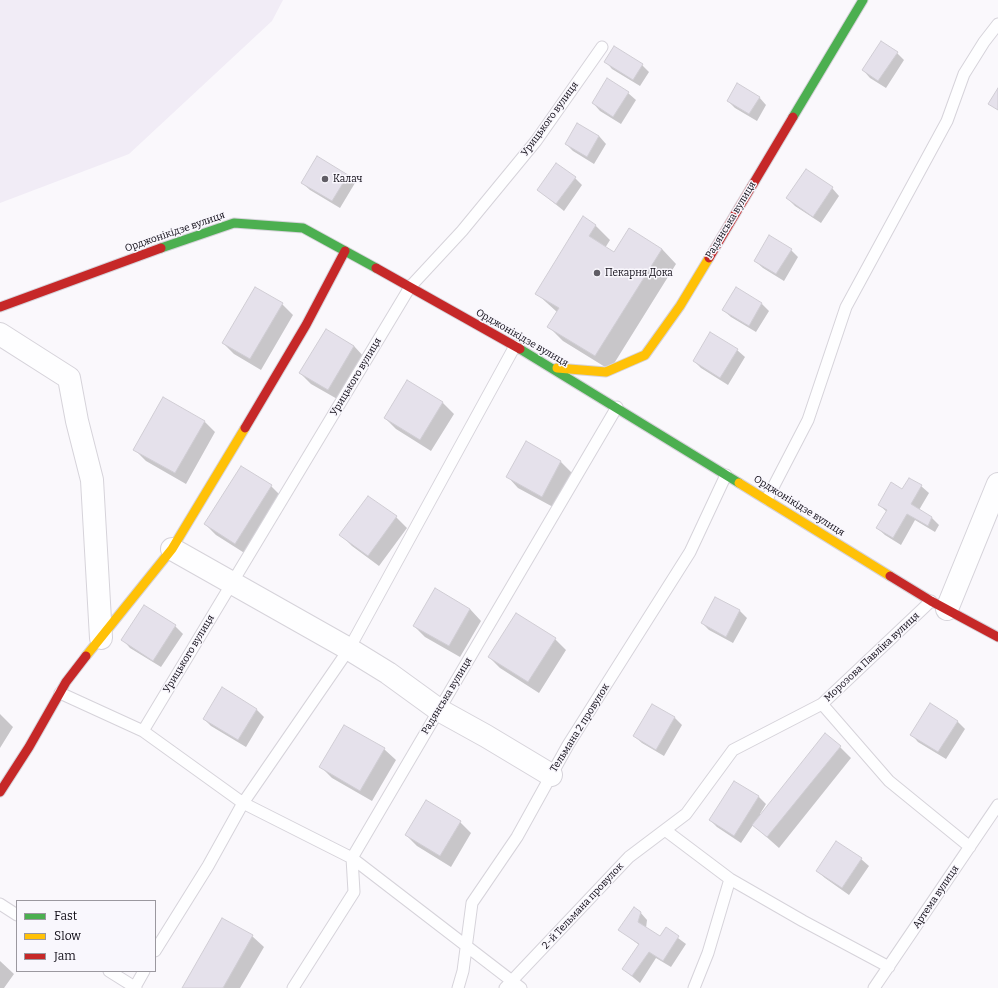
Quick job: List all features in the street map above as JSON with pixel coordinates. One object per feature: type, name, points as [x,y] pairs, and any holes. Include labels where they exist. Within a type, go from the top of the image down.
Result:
[{"type":"street","name":"Радянська вулиця","points":[[552,368],[606,372],[645,355],[680,306],[863,0]]},
{"type":"street","name":"Орджонікідзе вулиця","points":[[0,307],[199,234],[234,223],[303,228],[515,346],[939,605],[998,638]]},
{"type":"street","points":[[0,792],[66,682],[172,549],[306,325],[345,251]]},
{"type":"street","points":[[0,334],[69,378],[77,421],[92,480],[101,638]]},
{"type":"street","points":[[939,605],[998,484]]},
{"type":"street","points":[[172,549],[349,649],[388,673],[439,710],[551,775]]},
{"type":"lane","points":[[767,499],[808,420],[846,307],[947,121],[964,74],[984,42],[998,24]]},
{"type":"lane","name":"Урицького вулиця","points":[[143,731],[410,287],[462,231],[536,141],[602,47]]},
{"type":"lane","points":[[156,949],[208,866],[243,803],[349,649],[515,346]]},
{"type":"lane","name":"Радянська вулиця","points":[[352,858],[617,407]]},
{"type":"lane","name":"Тельмана 2 провулок","points":[[458,988],[472,903],[517,837],[568,745],[690,552],[726,474]]},
{"type":"lane","name":"Морозова Павліка вулиця","points":[[665,830],[686,814],[733,750],[822,704],[939,605]]},
{"type":"lane","points":[[60,693],[143,731],[243,803],[352,858],[466,946],[509,984],[521,988]]},
{"type":"lane","points":[[822,704],[889,781],[970,847]]},
{"type":"lane","name":"Артема вулиця","points":[[874,988],[998,805]]},
{"type":"lane","points":[[665,830],[730,879],[803,921],[889,966]]},
{"type":"lane","name":"2-й Тельмана провулок","points":[[509,984],[629,857],[665,830]]},
{"type":"lane","points":[[293,988],[354,892],[352,858]]},
{"type":"lane","points":[[694,988],[708,953],[730,879]]},
{"type":"lane","points":[[0,904],[16,914]]},
{"type":"lane","points":[[111,972],[136,988],[144,972]]},
{"type":"shaded area","points":[[0,0],[283,0],[272,21],[129,154],[0,203]]},
{"type":"building","points":[[881,41],[898,52],[878,81],[862,70]]},
{"type":"building","points":[[614,46],[643,64],[633,80],[604,62]]},
{"type":"building","points":[[607,78],[629,92],[613,117],[592,103]]},
{"type":"building","points":[[737,83],[760,97],[749,114],[727,101]]},
{"type":"building","points":[[998,88],[998,110],[988,104]]},
{"type":"building","points":[[577,123],[599,136],[587,157],[565,144]]},
{"type":"building","name":"Калач","points":[[317,156],[348,175],[332,201],[301,183]]},
{"type":"building","points":[[556,163],[576,177],[556,204],[537,190]]},
{"type":"building","points":[[806,169],[833,187],[813,217],[786,198]]},
{"type":"building","name":"Пекарня Дока","points":[[583,216],[596,225],[589,236],[614,252],[629,228],[662,249],[595,356],[547,327],[559,308],[535,294]]},
{"type":"building","points":[[769,235],[792,249],[776,274],[754,261]]},
{"type":"building","points":[[255,287],[283,303],[250,359],[222,343]]},
{"type":"building","points":[[736,287],[762,303],[749,326],[722,310]]},
{"type":"building","points":[[326,329],[354,346],[328,390],[299,373]]},
{"type":"building","points":[[710,332],[738,349],[720,378],[693,361]]},
{"type":"building","points":[[407,380],[443,402],[420,440],[384,418]]},
{"type":"building","points":[[163,397],[205,421],[175,473],[133,450]]},
{"type":"building","points":[[526,441],[561,461],[542,497],[506,477]]},
{"type":"building","points":[[241,466],[272,485],[235,544],[204,524]]},
{"type":"building","points":[[909,478],[922,485],[911,504],[932,517],[928,526],[907,514],[893,538],[876,528],[887,510],[878,505],[891,482],[902,489]]},
{"type":"building","points":[[368,496],[397,516],[368,556],[339,535]]},
{"type":"building","points":[[435,588],[470,609],[449,646],[413,626]]},
{"type":"building","points":[[715,597],[740,610],[726,637],[701,623]]},
{"type":"building","points":[[144,605],[176,625],[153,661],[121,640]]},
{"type":"building","points":[[516,613],[556,638],[528,682],[488,657]]},
{"type":"building","points":[[222,687],[257,709],[238,740],[203,719]]},
{"type":"building","points":[[930,703],[958,721],[938,752],[910,735]]},
{"type":"building","points":[[652,704],[675,717],[656,750],[633,736]]},
{"type":"building","points":[[344,725],[385,748],[360,791],[319,767]]},
{"type":"building","points":[[825,733],[841,746],[767,837],[752,825]]},
{"type":"building","points":[[734,781],[759,796],[734,836],[709,820]]},
{"type":"building","points":[[426,800],[461,821],[440,856],[405,835]]},
{"type":"building","points":[[836,841],[862,858],[842,888],[816,871]]},
{"type":"building","points":[[634,907],[641,912],[638,922],[660,936],[666,927],[679,936],[663,961],[649,952],[632,976],[622,969],[639,944],[618,930]]},
{"type":"building","points":[[222,918],[253,935],[223,988],[182,988]]},
{"type":"traffic: fast","points":[[793,117],[863,0]]},
{"type":"traffic: fast","points":[[161,248],[234,223],[303,228],[376,268]]},
{"type":"traffic: fast","points":[[520,349],[739,483]]},
{"type":"traffic: slow","points":[[557,368],[606,372],[645,355],[680,306],[709,258]]},
{"type":"traffic: slow","points":[[86,656],[172,549],[245,428]]},
{"type":"traffic: slow","points":[[739,483],[890,576]]},
{"type":"traffic: jam","points":[[709,258],[793,117]]},
{"type":"traffic: jam","points":[[0,307],[161,248]]},
{"type":"traffic: jam","points":[[245,428],[306,325],[345,251]]},
{"type":"traffic: jam","points":[[376,268],[520,349]]},
{"type":"traffic: jam","points":[[890,576],[931,601],[998,637]]},
{"type":"traffic: jam","points":[[0,792],[29,747],[66,682],[86,656]]},
{"type":"place","name":"Калач","points":[[325,179]]},
{"type":"place","name":"Пекарня Дока","points":[[597,273]]}]
